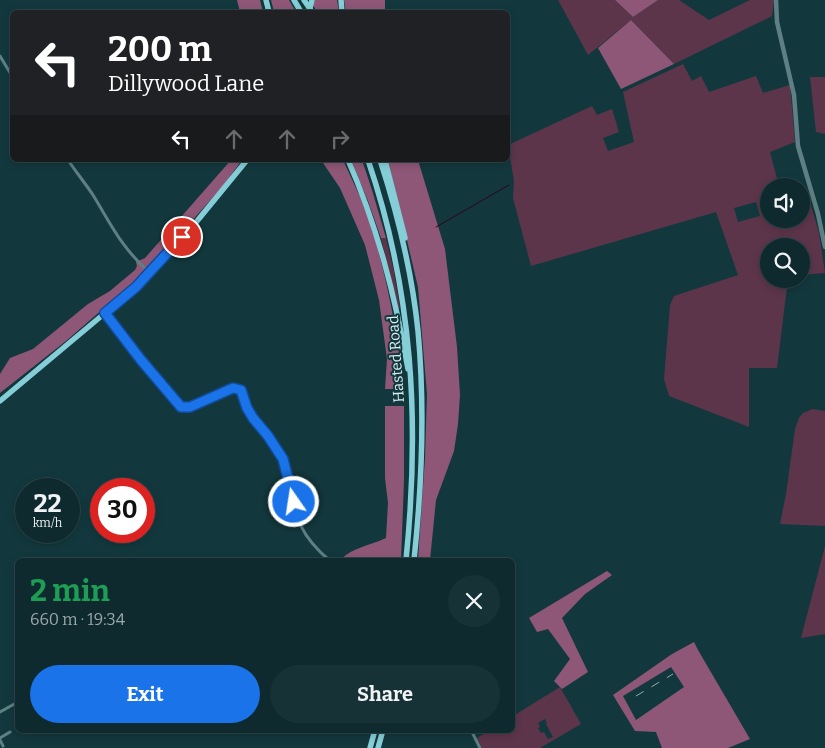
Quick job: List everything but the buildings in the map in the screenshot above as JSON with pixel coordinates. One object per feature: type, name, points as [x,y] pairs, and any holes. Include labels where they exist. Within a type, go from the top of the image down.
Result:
[{"type":"main road","points":[[0,400],[136,287],[193,226],[245,162]]},
{"type":"main road","points":[[349,162],[375,227],[389,275],[400,324],[412,396]]},
{"type":"main road","name":"Hasted Road","points":[[369,162],[388,228],[404,301],[412,396],[412,487],[406,558]]},
{"type":"main road","name":"Hasted Road","points":[[381,162],[403,245],[418,332],[421,399],[420,485],[414,558]]},
{"type":"main road","points":[[386,162],[403,227],[416,290],[418,332]]},
{"type":"main road","points":[[370,748],[374,733]]},
{"type":"main road","points":[[378,748],[382,733]]},
{"type":"street","points":[[776,0],[777,22],[794,95],[798,146],[818,214],[825,246]]},
{"type":"street","points":[[0,56],[10,73]]},
{"type":"street","points":[[69,162],[92,194],[122,244],[149,272]]},
{"type":"street","points":[[105,313],[141,360],[181,407],[190,407],[233,388],[241,390],[247,408],[253,418],[283,459],[302,530],[309,541],[327,558]]},
{"type":"street","points":[[0,712],[15,704]]},
{"type":"street","points":[[3,746],[0,739],[10,732]]},
{"type":"street","points":[[472,733],[480,748]]},
{"type":"shaded area","points":[[237,0],[260,0],[262,10],[240,10]]},
{"type":"shaded area","points":[[271,0],[289,0],[295,10],[274,10]]},
{"type":"shaded area","points":[[315,0],[337,0],[339,10],[316,10],[313,5]]},
{"type":"shaded area","points":[[344,0],[385,0],[385,10],[346,10]]},
{"type":"shaded area","points":[[558,0],[615,0],[633,17],[658,0],[679,0],[709,20],[750,0],[774,0],[772,16],[674,64],[631,20],[588,55]]},
{"type":"shaded area","points":[[615,0],[658,0],[633,17]]},
{"type":"shaded area","points":[[631,20],[674,64],[621,89],[598,48]]},
{"type":"shaded area","points":[[683,64],[692,81],[701,76],[709,92],[756,76],[763,93],[790,85],[795,142],[770,152],[777,178],[760,178],[760,216],[760,228],[810,228],[810,202],[819,233],[825,273],[810,274],[810,238],[760,238],[760,288],[787,288],[777,368],[749,368],[749,427],[669,396],[664,379],[670,305],[674,296],[738,275],[716,212],[531,266],[513,198],[514,181],[510,144],[592,106],[597,115],[612,109],[619,132],[603,138],[608,151],[634,142],[623,92]],"holes":[[[756,202],[760,216],[738,222],[734,208]]]},
{"type":"shaded area","points":[[810,77],[825,77],[825,134],[816,132]]},
{"type":"shaded area","points":[[229,162],[241,162],[222,187],[149,269],[66,341],[0,393],[0,374],[10,358],[33,349],[88,304],[110,291],[135,270],[136,262],[145,258]]},
{"type":"shaded area","points":[[322,162],[344,162],[366,212],[386,283],[395,325],[404,389],[385,389],[387,359],[379,300],[365,245],[340,188]]},
{"type":"shaded area","points":[[352,162],[363,162],[386,238],[381,238]]},
{"type":"shaded area","points":[[388,162],[419,162],[445,249],[457,347],[460,395],[458,424],[454,451],[436,500],[430,558],[418,558],[427,394],[418,287]]},
{"type":"shaded area","points":[[381,238],[386,238],[400,308],[398,308]]},
{"type":"shaded area","points":[[385,406],[404,406],[401,558],[342,558],[356,549],[386,538],[388,503],[385,478]]},
{"type":"shaded area","points":[[813,409],[825,411],[825,526],[780,524],[795,429],[803,413]]},
{"type":"shaded area","points":[[825,546],[825,634],[801,638]]},
{"type":"shaded area","points":[[607,571],[612,575],[585,594],[562,618],[588,672],[562,689],[554,681],[570,659],[548,629],[537,632],[529,618]]},
{"type":"shaded area","points":[[694,642],[750,739],[728,748],[662,748],[656,732],[635,731],[613,695],[672,654]],"holes":[[[671,667],[684,687],[636,720],[623,696]]]},
{"type":"shaded area","points":[[560,687],[581,724],[540,748],[482,748],[477,738],[485,733],[515,733],[515,715]],"holes":[[[545,719],[553,737],[548,739],[544,732],[541,733],[538,728],[540,727],[538,723]]]},
{"type":"waterway","points":[[436,227],[509,185]]},
{"type":"railway","points":[[636,696],[673,674]]},
{"type":"route","points":[[182,237],[136,287],[105,313],[179,406],[183,408],[190,407],[233,388],[241,390],[247,408],[253,418],[283,459],[294,502]]}]
